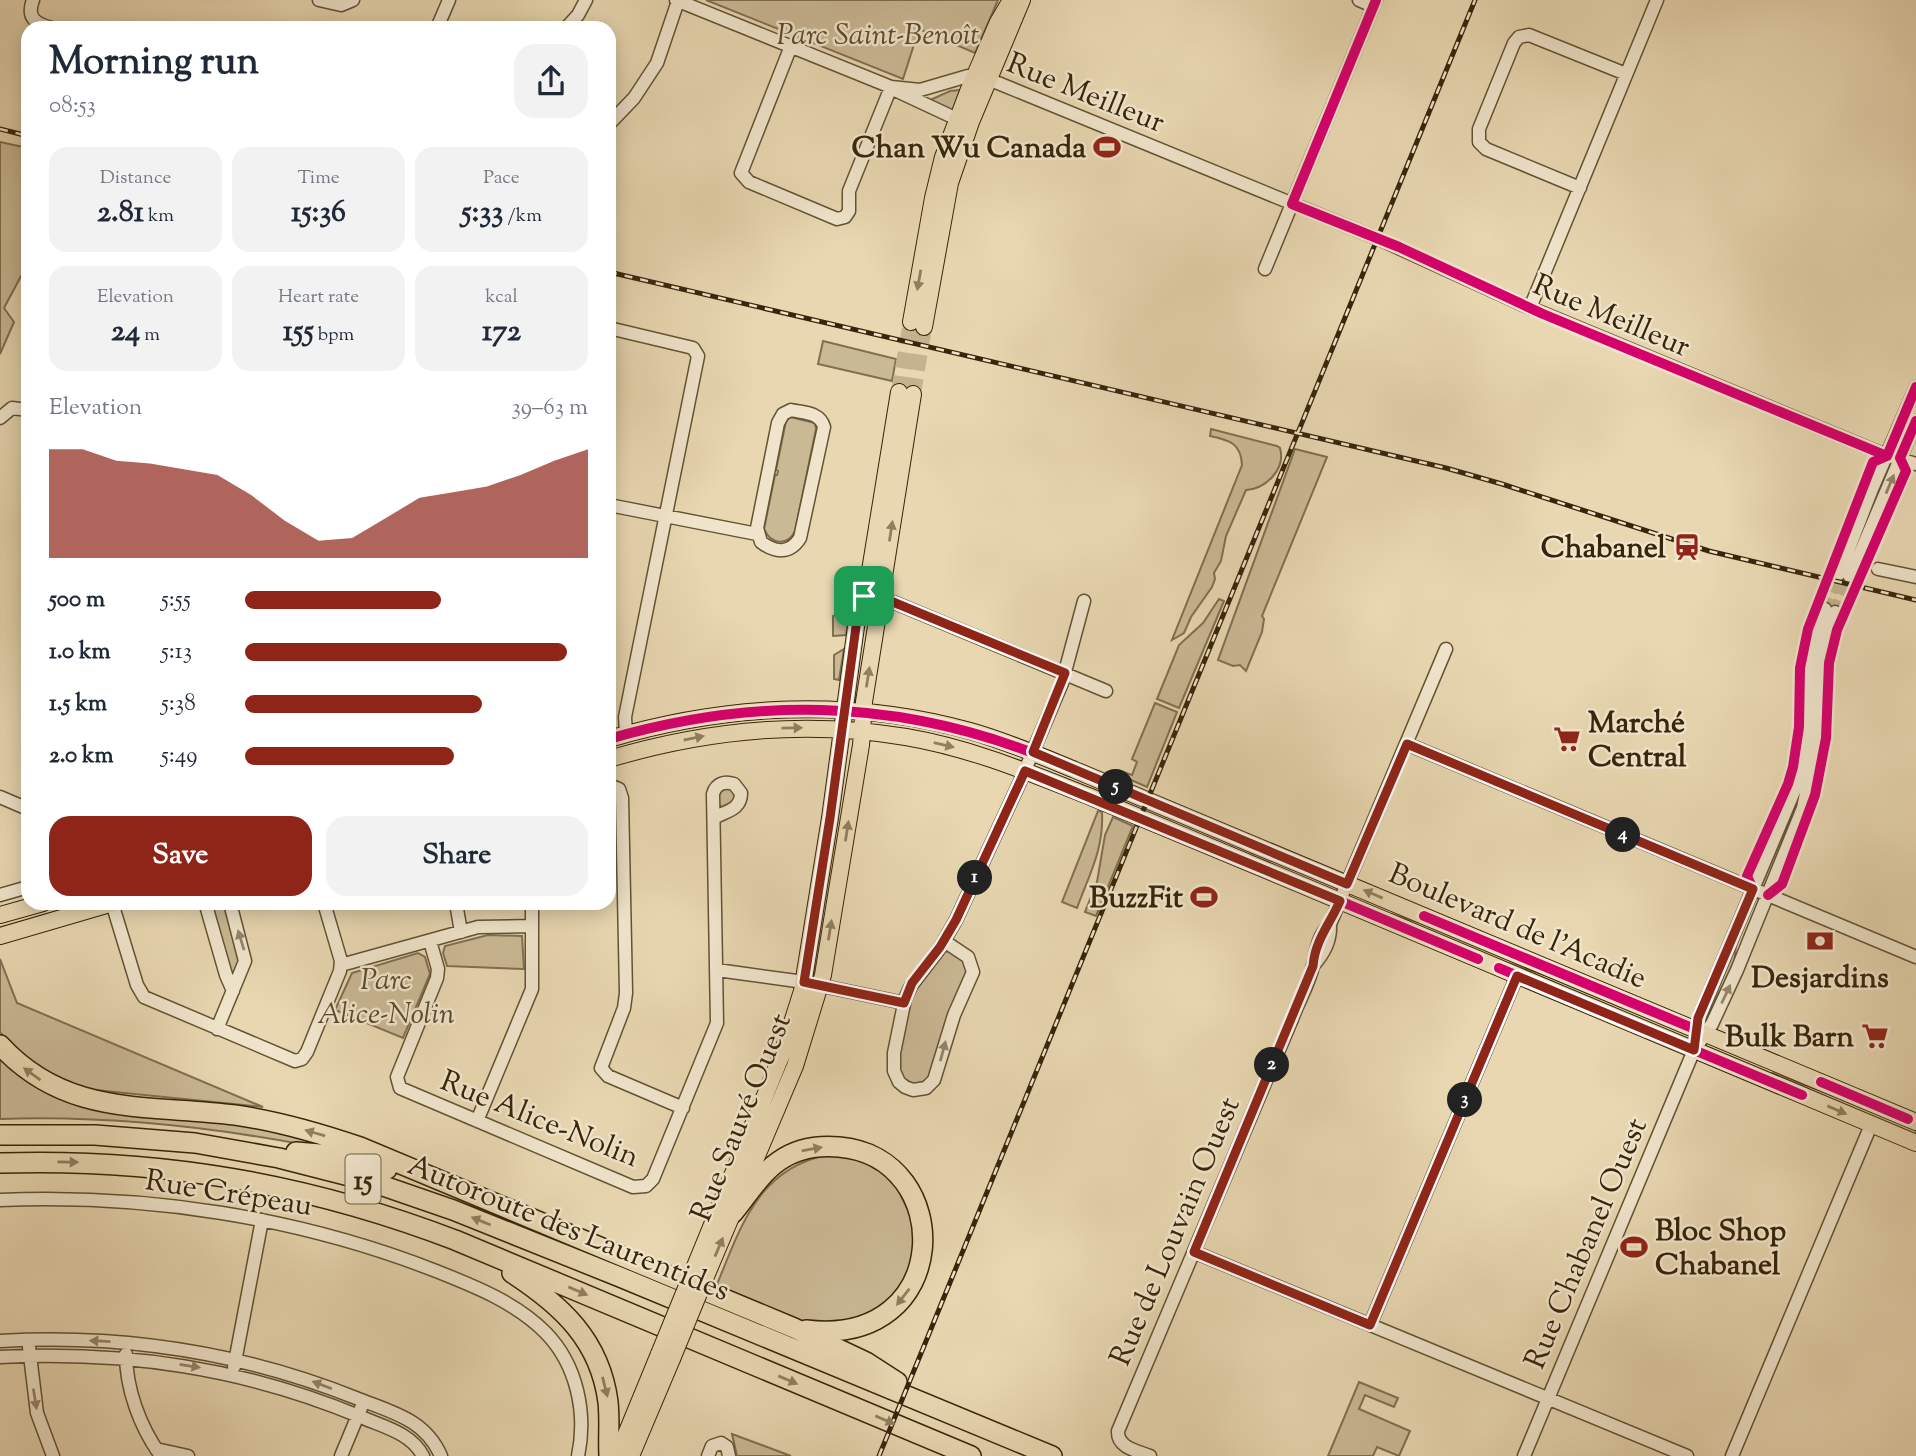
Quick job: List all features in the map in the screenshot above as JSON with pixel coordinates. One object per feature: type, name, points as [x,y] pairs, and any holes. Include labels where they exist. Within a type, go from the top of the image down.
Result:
[{"type":"highway","points":[[0,1045],[35,1076],[75,1095],[110,1103],[239,1116],[280,1124],[360,1147],[794,1328],[866,1362],[933,1406]]},
{"type":"highway","name":"Autoroute des Laurentides","points":[[0,1135],[95,1135],[173,1141],[289,1160],[350,1176],[412,1195],[620,1277],[1052,1456]]},
{"type":"highway","points":[[173,1141],[331,1155],[439,1181]]},
{"type":"highway","points":[[733,1213],[775,1164],[798,1152],[822,1146],[849,1148],[877,1158],[896,1172],[915,1199],[923,1229],[922,1255],[913,1282],[903,1299],[878,1320],[854,1329],[826,1332],[794,1328]]},
{"type":"highway","name":"Autoroute des Laurentides","points":[[0,1163],[116,1163],[177,1169],[234,1177],[359,1206],[470,1246],[971,1456]]},
{"type":"highway","points":[[470,1246],[550,1298],[583,1336],[598,1365],[607,1395],[609,1456]]},
{"type":"main road","points":[[1011,0],[998,22],[982,78],[971,122],[950,183],[918,325],[934,190],[957,119],[982,78],[1022,0]]},
{"type":"main road","name":"Rue Sauvé Ouest","points":[[697,1279],[733,1213],[795,1066],[862,731],[873,597],[906,393]]},
{"type":"main road","name":"Rue Sauvé Ouest","points":[[665,1357],[812,983],[841,730],[858,612],[873,597]]},
{"type":"main road","name":"Boulevard de l'Acadie","points":[[616,737],[689,719],[779,709],[844,710],[943,724],[1033,752],[1916,1122]]},
{"type":"main road","name":"Boulevard de l'Acadie","points":[[616,757],[675,741],[723,733],[784,728],[862,731],[946,745],[1025,771],[1916,1143]]},
{"type":"main road","points":[[0,915],[21,909]]},
{"type":"main road","points":[[0,936],[89,910]]},
{"type":"main road","points":[[617,1456],[665,1357]]},
{"type":"main road","points":[[632,1456],[665,1357]]},
{"type":"street","points":[[33,0],[30,10],[36,21]]},
{"type":"street","points":[[319,0],[341,5],[353,0]]},
{"type":"street","points":[[440,21],[449,0]]},
{"type":"street","points":[[572,21],[586,0]]},
{"type":"street","points":[[616,116],[634,97],[657,63],[677,0]]},
{"type":"street","name":"Rue Meilleur","points":[[677,0],[891,87],[957,119]]},
{"type":"street","points":[[1265,269],[1374,3],[1359,0]]},
{"type":"street","points":[[1531,308],[1657,0]]},
{"type":"street","points":[[1580,188],[1486,149],[1479,142],[1479,129],[1508,57],[1517,38],[1529,35],[1626,74]]},
{"type":"street","points":[[791,47],[741,173],[749,182],[837,219],[845,217],[849,211],[849,191],[891,87]]},
{"type":"street","name":"Rue Meilleur","points":[[891,87],[920,90],[965,77],[982,78],[1399,247],[1531,308],[1916,464]]},
{"type":"street","points":[[616,331],[690,347],[697,351],[698,362],[625,717],[626,734]]},
{"type":"street","points":[[1894,457],[1916,387]]},
{"type":"street","points":[[0,418],[12,408],[21,409]]},
{"type":"street","points":[[616,506],[757,534],[764,545],[777,551],[790,549],[800,538],[823,429],[823,422],[818,416],[791,410],[780,417],[757,534]]},
{"type":"street","points":[[1844,575],[1872,489],[1916,421]]},
{"type":"street","points":[[1878,569],[1916,577]]},
{"type":"street","points":[[873,597],[1106,691]]},
{"type":"street","points":[[944,941],[968,957],[973,965],[972,978],[956,1010],[931,1084],[918,1090],[909,1089],[902,1084],[894,1071],[893,1061],[904,1003],[912,983],[944,941],[1025,771],[1065,673],[1084,601]]},
{"type":"street","name":"Rue Chabanel Ouest","points":[[1524,1456],[1701,1032],[1737,970],[1795,831],[1807,793],[1817,741],[1820,666],[1830,611],[1810,658],[1807,730],[1800,774],[1700,1015],[1701,1032]]},
{"type":"street","name":"Rue de Louvain Ouest","points":[[1150,1456],[1126,1446],[1118,1439],[1122,1423],[1313,966],[1314,951],[1322,932],[1330,924],[1447,649]]},
{"type":"street","points":[[1407,744],[1916,957]]},
{"type":"street","points":[[616,790],[622,798],[625,998],[601,1068],[608,1076],[683,1108]]},
{"type":"street","points":[[0,797],[21,805]]},
{"type":"street","name":"Rue Alice-Nolin","points":[[430,941],[437,965],[437,978],[399,1071],[397,1082],[405,1092],[633,1187],[648,1185],[653,1179],[716,1027],[714,818]]},
{"type":"street","points":[[0,895],[21,889]]},
{"type":"street","points":[[115,910],[142,995],[154,1003],[289,1059],[301,1059],[307,1052],[340,974],[341,965],[326,910]]},
{"type":"street","points":[[207,910],[233,991]]},
{"type":"street","points":[[217,1029],[246,957],[232,910]]},
{"type":"street","points":[[457,910],[461,932]]},
{"type":"street","points":[[477,1121],[532,989],[532,910]]},
{"type":"street","points":[[341,965],[483,926],[532,926]]},
{"type":"street","points":[[717,970],[812,983],[904,1003]]},
{"type":"street","points":[[1370,1325],[1517,976]]},
{"type":"street","points":[[1732,1456],[1871,1125]]},
{"type":"street","name":"Rue Crépeau","points":[[0,1200],[82,1199],[132,1202],[262,1220],[342,1240],[418,1264],[489,1294],[529,1318],[557,1346],[572,1375],[581,1409],[578,1456]]},
{"type":"street","points":[[232,1374],[262,1220]]},
{"type":"street","points":[[1194,1252],[1687,1456]]},
{"type":"street","points":[[28,1340],[37,1413],[53,1456]]},
{"type":"street","points":[[0,1341],[126,1343],[235,1359],[299,1376],[410,1420],[428,1433],[441,1456]]},
{"type":"street","points":[[126,1343],[126,1359],[134,1403],[158,1453],[188,1456]]},
{"type":"street","points":[[0,1357],[126,1359],[179,1364],[232,1374],[281,1386],[358,1416],[404,1436],[422,1454]]},
{"type":"street","points":[[341,1456],[363,1401]]},
{"type":"street","points":[[708,1456],[712,1447],[721,1443],[727,1447],[729,1456]]},
{"type":"green space","name":"Parc Saint-Benoît","points":[[706,0],[998,0],[975,53],[919,29],[903,79]]},
{"type":"green space","points":[[960,90],[954,110],[950,111],[928,101],[950,91]]},
{"type":"green space","points":[[0,142],[21,146],[21,276],[4,308],[14,322],[0,354]]},
{"type":"green space","points":[[823,341],[896,359],[892,381],[818,364]]},
{"type":"green space","points":[[790,417],[815,423],[816,429],[795,531],[788,539],[780,542],[771,538],[764,529],[778,471],[776,470],[786,421]]},
{"type":"green space","points":[[1211,429],[1277,446],[1280,448],[1280,463],[1267,482],[1246,490],[1226,536],[1212,587],[1191,617],[1184,633],[1172,640],[1242,465],[1236,447],[1228,441],[1210,436]]},
{"type":"green space","points":[[1295,449],[1327,457],[1262,616],[1262,632],[1246,671],[1240,665],[1233,666],[1218,660]]},
{"type":"green space","points":[[1219,599],[1224,601],[1179,708],[1157,699],[1179,645],[1203,623]]},
{"type":"green space","points":[[851,607],[846,635],[833,636],[833,616]]},
{"type":"green space","points":[[844,649],[839,680],[834,679],[834,655]]},
{"type":"green space","points":[[1155,703],[1177,712],[1147,787],[1124,777],[1126,773],[1132,775],[1137,762],[1132,759]]},
{"type":"green space","points":[[724,789],[731,789],[735,798],[732,803],[722,807],[719,805],[719,794]]},
{"type":"green space","points":[[1098,811],[1102,812],[1101,838],[1077,908],[1062,902]]},
{"type":"green space","points":[[1113,817],[1133,826],[1096,916],[1085,912],[1097,882],[1105,835]]},
{"type":"green space","points":[[214,910],[225,910],[239,956],[239,964],[234,974],[231,973]]},
{"type":"green space","points":[[1391,914],[1425,924],[1554,978],[1496,959]]},
{"type":"green space","name":"Parc Alice-Nolin","points":[[488,935],[522,936],[524,969],[447,966],[443,953],[445,946]]},
{"type":"green space","points":[[1736,945],[1734,965],[1707,1015]]},
{"type":"green space","points":[[945,952],[957,954],[969,967],[929,1078],[925,1082],[913,1084],[903,1078],[897,1063],[911,996]]},
{"type":"green space","name":"Parc Alice-Nolin","points":[[418,953],[425,957],[430,974],[403,1038],[335,1010],[352,973]]},
{"type":"green space","points":[[0,959],[17,1003],[263,1107],[85,1089],[40,1069],[12,1047],[0,1032]]},
{"type":"green space","points":[[0,1057],[28,1079],[255,1122],[350,1154],[263,1137],[176,1126],[89,1119],[0,1119]]},
{"type":"green space","points":[[1772,1073],[1846,1100],[1916,1130],[1916,1136]]},
{"type":"green space","points":[[827,1155],[850,1156],[889,1171],[920,1235],[901,1293],[861,1322],[806,1323],[715,1289],[743,1224],[767,1188],[803,1162]]},
{"type":"green space","points":[[1359,1382],[1398,1398],[1394,1407],[1365,1395],[1359,1409],[1410,1431],[1399,1456],[1377,1447],[1373,1456],[1328,1456]]},
{"type":"green space","points":[[732,1434],[791,1456],[737,1456]]},
{"type":"tunnel","points":[[899,392],[911,322]]},
{"type":"tunnel","points":[[913,394],[924,327]]},
{"type":"tunnel","points":[[1825,609],[1839,574]]},
{"type":"tunnel","points":[[1835,612],[1850,577]]},
{"type":"railway","points":[[879,1456],[1475,0]]},
{"type":"railway","points":[[0,129],[21,134]]},
{"type":"railway","points":[[616,274],[1446,468],[1709,551],[1916,600]]},
{"type":"cycle path","points":[[1376,0],[1292,204],[1399,247],[1543,314],[1887,456]]},
{"type":"cycle path","points":[[1753,889],[1747,876],[1793,767],[1799,727],[1800,668],[1808,629],[1873,462],[1887,456],[1916,387]]},
{"type":"cycle path","points":[[1768,895],[1782,884],[1815,795],[1826,738],[1829,663],[1837,630],[1906,471],[1900,458],[1916,421]]},
{"type":"cycle path","points":[[616,737],[663,725],[716,716],[822,710],[928,722],[980,735],[1033,753]]},
{"type":"cycle path","points":[[1025,771],[1245,861]]},
{"type":"cycle path","points":[[1340,901],[1478,959]]},
{"type":"cycle path","points":[[1424,916],[1697,1030]]},
{"type":"cycle path","points":[[1499,968],[1646,1030]]},
{"type":"cycle path","points":[[1694,1050],[1802,1095]]},
{"type":"cycle path","points":[[1821,1082],[1908,1119]]},
{"type":"place","name":"Chan Wu Canada","points":[[1107,147]]},
{"type":"place","name":"Chabanel","points":[[1687,547]]},
{"type":"place","name":"Marché Central","points":[[1567,739]]},
{"type":"place","name":"BuzzFit","points":[[1204,897]]},
{"type":"place","name":"Desjardins","points":[[1820,941]]},
{"type":"place","name":"Bulk Barn","points":[[1875,1036]]},
{"type":"place","name":"Bloc Shop Chabanel","points":[[1634,1247]]},
{"type":"route","points":[[864,596],[893,602],[1065,673],[1033,752],[1347,884],[1407,744],[1753,889],[1698,1018],[1694,1050],[1517,976],[1370,1325],[1194,1252],[1313,966],[1314,951],[1320,936],[1330,924],[1340,901],[1025,771],[956,920],[940,947],[912,983],[904,1003],[804,982],[858,612],[864,596]]}]
